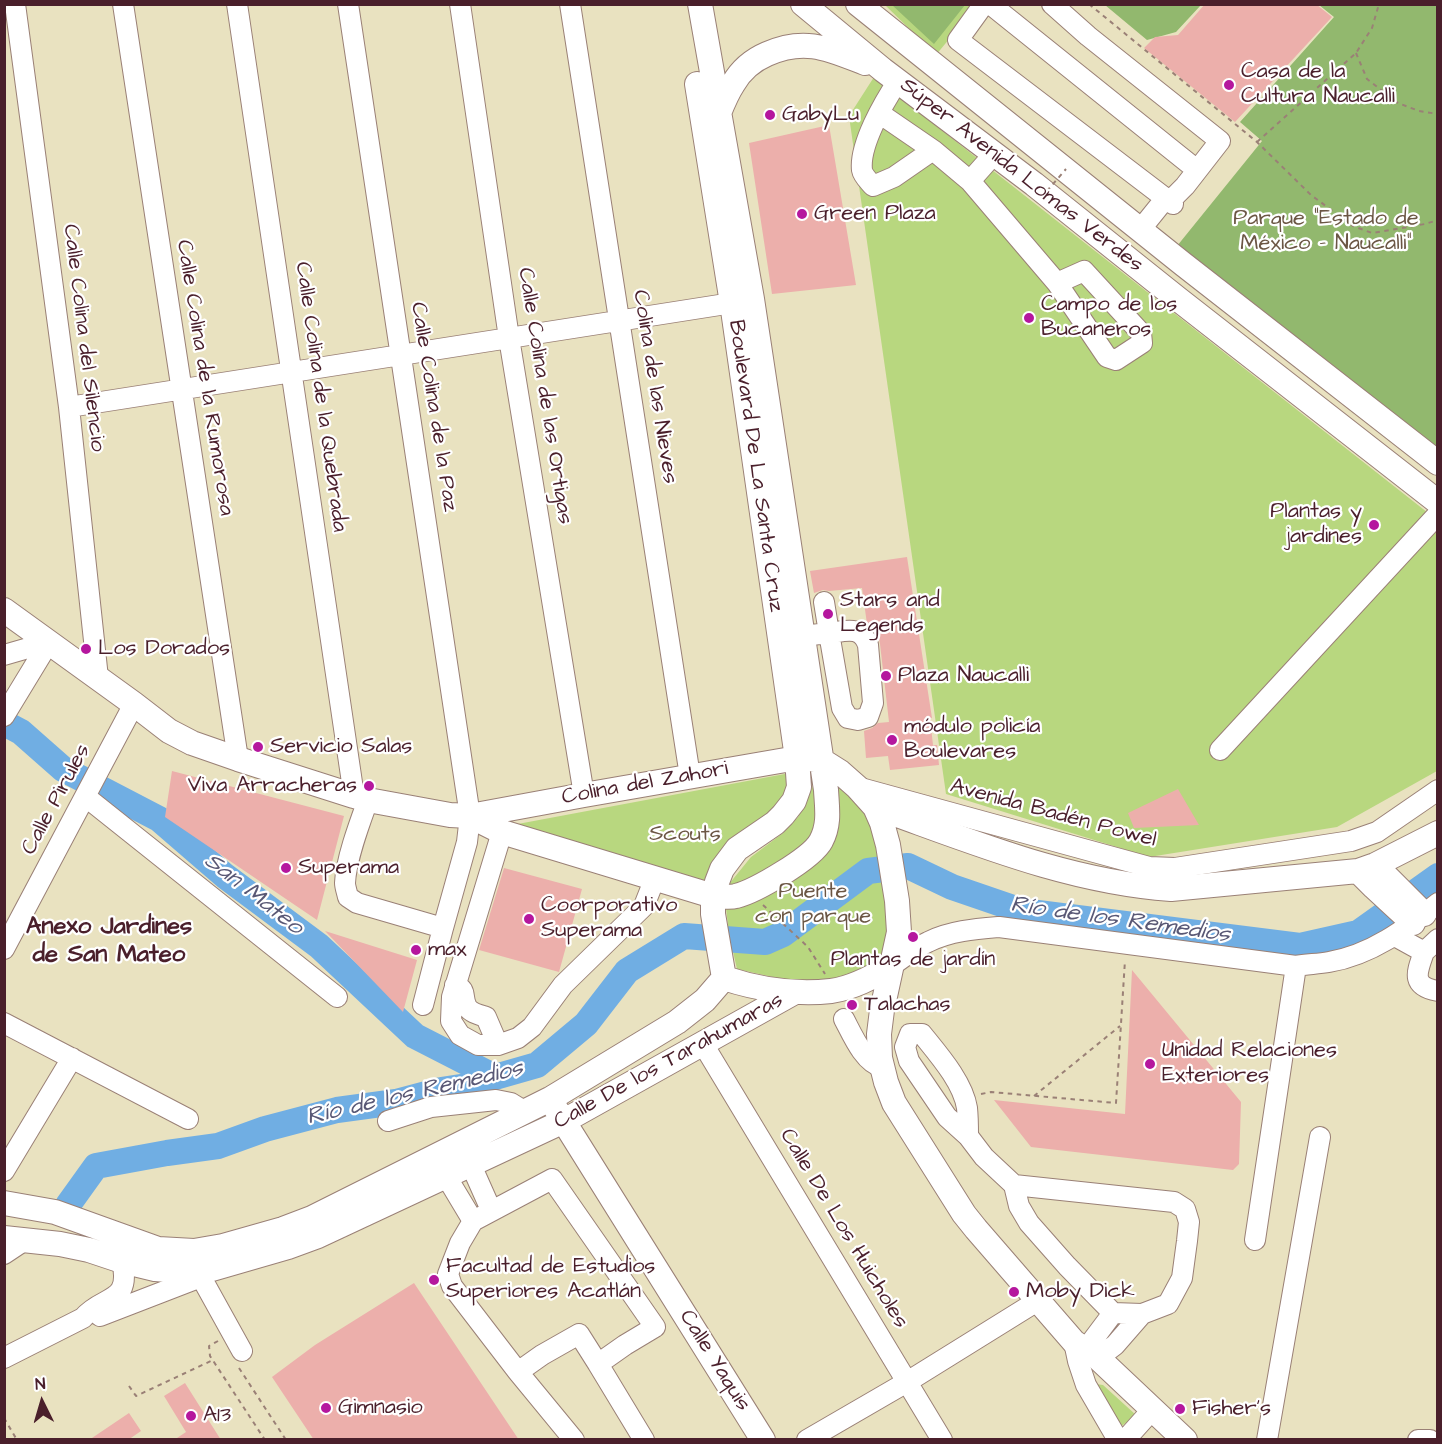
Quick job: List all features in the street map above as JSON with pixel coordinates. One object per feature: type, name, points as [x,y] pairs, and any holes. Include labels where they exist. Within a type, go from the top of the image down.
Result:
[{"type":"main road","name":"Boulevard De La Santa Cruz","points":[[685,4],[742,301],[802,636],[809,759],[794,801],[783,815],[737,849],[722,869],[713,905],[724,978]]},
{"type":"main road","name":"Boulevard De La Santa Cruz","points":[[700,4],[719,113],[742,301],[809,759],[826,790],[827,824],[822,839],[815,849],[788,869],[748,891],[736,896],[724,897],[713,905]]},
{"type":"main road","name":"Súper Avenida Lomas Verdes","points":[[803,4],[890,75],[1034,184],[1437,502]]},
{"type":"main road","name":"Súper Avenida Lomas Verdes","points":[[858,4],[1437,463]]},
{"type":"main road","points":[[881,4],[928,61]]},
{"type":"main road","points":[[719,113],[733,83],[744,69],[759,57],[789,46],[804,45],[823,48],[890,75]]},
{"type":"main road","points":[[11,621],[49,642],[169,731],[192,743],[361,798],[450,815],[470,816],[502,832],[655,878],[713,905]]},
{"type":"main road","points":[[809,759],[840,772],[857,787],[874,807],[882,823],[888,845],[899,932],[879,1034],[882,1066],[894,1103],[975,1229],[1086,1350],[1185,1440]]},
{"type":"main road","name":"Colina del Zahori","points":[[470,816],[690,776],[809,759]]},
{"type":"main road","points":[[874,807],[1047,867],[1140,886],[1171,889],[1375,876],[1437,833]]},
{"type":"main road","points":[[1375,876],[1416,916]]},
{"type":"main road","points":[[795,992],[831,991],[852,986],[891,966]]},
{"type":"main road","name":"Calle De los Tarahumaras","points":[[4,1203],[55,1212],[158,1249],[194,1251],[223,1246],[312,1218],[550,1099],[677,1022],[705,1000],[724,978],[744,984],[795,992]]},
{"type":"main road","name":"Calle De los Tarahumaras","points":[[15,1239],[89,1250],[122,1261],[164,1270],[206,1273],[318,1236],[564,1121],[795,992]]},
{"type":"main road","name":"Calle Yaquis","points":[[550,1099],[763,1440]]},
{"type":"street","name":"Calle Colina del Silencio","points":[[15,4],[69,407],[98,678]]},
{"type":"street","name":"Calle Colina de la Rumorosa","points":[[123,4],[238,759]]},
{"type":"street","name":"Calle Colina de la Quebrada","points":[[237,4],[292,372],[361,798]]},
{"type":"street","name":"Calle Colina de la Paz","points":[[348,4],[470,816],[467,842],[423,1005]]},
{"type":"street","name":"Calle Colina de las Ortigas","points":[[459,4],[509,338],[584,795]]},
{"type":"street","name":"Colina de las Nieves","points":[[570,4],[690,776]]},
{"type":"street","points":[[984,4],[958,40],[1172,200]]},
{"type":"street","points":[[990,4],[1197,170]]},
{"type":"street","points":[[1052,4],[1088,36],[1220,141],[1172,200],[1172,211],[1147,235]]},
{"type":"street","points":[[890,75],[886,99],[862,153],[862,173],[873,186],[894,177],[933,150]]},
{"type":"street","points":[[879,113],[933,150],[970,181],[1057,283],[1107,357],[1116,360],[1142,343],[1141,333],[1084,271],[1057,283]]},
{"type":"street","points":[[970,181],[994,154]]},
{"type":"street","points":[[69,407],[742,301]]},
{"type":"street","points":[[1220,750],[1437,514]]},
{"type":"street","points":[[802,636],[829,633],[824,602]]},
{"type":"street","points":[[4,655],[49,642]]},
{"type":"street","points":[[7,711],[49,642]]},
{"type":"street","name":"Calle Pirules","points":[[4,949],[134,704]]},
{"type":"street","name":"Avenida Badén Powel","points":[[857,787],[1149,867],[1175,868],[1351,841],[1377,832],[1437,790]]},
{"type":"street","points":[[88,793],[337,997]]},
{"type":"street","points":[[361,798],[357,833],[345,884],[348,897],[357,903],[443,928]]},
{"type":"street","points":[[502,832],[452,997],[451,1021],[460,1035],[478,1045],[498,1045],[518,1038],[532,1027],[563,985],[644,906],[655,878]]},
{"type":"street","points":[[891,966],[928,941],[972,929],[999,927],[1296,966],[1330,962],[1358,954],[1416,916],[1430,945],[1418,971],[1418,979],[1422,986],[1437,991]]},
{"type":"street","points":[[1255,1240],[1296,966]]},
{"type":"street","points":[[455,985],[461,987],[467,1007],[473,1012],[493,1012],[498,1045]]},
{"type":"street","points":[[844,1019],[865,1056],[875,1065],[882,1066]]},
{"type":"street","points":[[4,1023],[188,1119]]},
{"type":"street","points":[[969,1136],[966,1106],[960,1086],[922,1034],[910,1034],[905,1047],[909,1061],[947,1117],[969,1136],[984,1157],[1014,1185],[1019,1206],[1029,1223],[1067,1266],[1113,1313],[1142,1314],[1168,1304],[1182,1278],[1189,1222],[1185,1209],[1174,1202],[1014,1185]]},
{"type":"street","name":"Calle De Los Huicholes","points":[[703,1044],[942,1440]]},
{"type":"street","points":[[4,1171],[72,1058]]},
{"type":"street","points":[[388,1121],[431,1107],[496,1100],[511,1103],[524,1112]]},
{"type":"street","points":[[1267,1440],[1320,1137]]},
{"type":"street","points":[[471,1165],[491,1210]]},
{"type":"street","points":[[446,1176],[473,1221]]},
{"type":"street","points":[[574,1440],[452,1286],[448,1274],[460,1243],[473,1221],[552,1179],[654,1327],[598,1364]]},
{"type":"street","points":[[4,1254],[15,1239]]},
{"type":"street","points":[[4,1358],[83,1318],[90,1310],[112,1300],[121,1290],[124,1282],[125,1272],[122,1261]]},
{"type":"street","points":[[83,1318],[94,1319],[206,1273],[238,1344]]},
{"type":"street","points":[[807,1440],[907,1382],[1039,1300]]},
{"type":"street","points":[[1113,1313],[1078,1361],[1086,1385],[1118,1440]]},
{"type":"street","points":[[1086,1350],[1115,1345],[1142,1314]]},
{"type":"street","points":[[518,1372],[579,1334],[644,1440]]},
{"type":"street","points":[[1125,1440],[1152,1410]]},
{"type":"street","points":[[1418,1439],[1430,1440]]},
{"type":"path","points":[[1089,4],[1257,142],[1311,195],[1353,226],[1372,233],[1437,220]]},
{"type":"path","points":[[1257,142],[1356,53],[1372,28],[1379,4]]},
{"type":"path","points":[[1356,53],[1367,79],[1398,103],[1419,111],[1437,114]]},
{"type":"path","points":[[1041,198],[1066,169]]},
{"type":"path","points":[[776,917],[808,947],[828,978],[831,991]]},
{"type":"path","points":[[964,1098],[991,1092],[1116,1103],[1126,944]]},
{"type":"path","points":[[1034,1096],[1122,1025]]},
{"type":"path","points":[[265,1440],[210,1356],[209,1346],[238,1344],[237,1366],[286,1440]]},
{"type":"path","points":[[129,1386],[136,1396],[213,1360]]},
{"type":"path","points":[[4,1418],[16,1440]]},
{"type":"green space","points":[[885,5],[977,5],[936,55]]},
{"type":"green space","points":[[892,5],[965,5],[934,44]]},
{"type":"green space","points":[[1105,5],[1201,5],[1176,32],[1147,40]]},
{"type":"green space","name":"Parque \"Estado de México - Naucalli\"","points":[[1319,5],[1437,5],[1437,457],[1173,251],[1262,141],[1240,122],[1334,17]]},
{"type":"green space","name":"Campo de los Bucaneros","points":[[874,77],[1437,520],[1437,771],[1337,827],[1149,857],[946,794],[849,116]]},
{"type":"green space","name":"Scouts","points":[[790,773],[789,796],[706,885],[507,826]]},
{"type":"green space","name":"Puente con parque","points":[[815,782],[843,783],[879,829],[890,949],[871,971],[823,981],[786,980],[737,969],[726,908],[729,884],[751,857],[783,833],[798,817]]},
{"type":"green space","points":[[1096,1384],[1103,1385],[1136,1415],[1119,1428]]},
{"type":"building","name":"Casa de la Cultura Naucalli","points":[[1205,4],[1316,4],[1332,17],[1235,122],[1144,48],[1155,37],[1178,35]]},
{"type":"building","name":"Green Plaza","points":[[829,125],[856,285],[772,294],[749,143]]},
{"type":"building","points":[[907,557],[932,718],[930,718],[933,745],[937,745],[939,765],[890,770],[888,756],[866,758],[864,731],[878,723],[889,722],[880,644],[877,630],[873,630],[867,624],[862,588],[823,590],[814,593],[810,571]]},
{"type":"building","name":"Superama","points":[[172,771],[344,816],[317,920],[165,817]]},
{"type":"building","points":[[1178,789],[1199,825],[1134,828],[1128,813]]},
{"type":"building","name":"Coorporativo Superama","points":[[504,868],[582,889],[559,972],[479,950]]},
{"type":"building","points":[[325,931],[417,960],[403,1012]]},
{"type":"building","points":[[1132,970],[1241,1102],[1239,1164],[1233,1170],[1031,1147],[994,1100],[1125,1114]]},
{"type":"building","points":[[414,1283],[519,1440],[314,1440],[272,1377],[315,1345]]},
{"type":"building","name":"A13","points":[[185,1383],[221,1440],[174,1440],[186,1432],[164,1396]]},
{"type":"building","points":[[129,1413],[141,1431],[128,1440],[89,1440]]},
{"type":"waterway","name":"San Mateo","points":[[4,723],[21,732],[63,769],[159,819],[225,876],[319,946],[415,1036],[495,1077]]},
{"type":"waterway","name":"Río de los Remedios","points":[[68,1205],[96,1166],[218,1146],[265,1129],[337,1110],[396,1102],[441,1090],[480,1084],[495,1077],[537,1065],[586,1024],[627,971],[684,936],[765,942],[783,934],[868,871],[908,866],[952,887],[1022,911],[1300,946],[1358,933],[1438,876]]},
{"type":"place","name":"Casa de la Cultura Naucalli","points":[[1229,85]]},
{"type":"place","name":"GabyLu","points":[[770,115]]},
{"type":"place","name":"Green Plaza","points":[[802,214]]},
{"type":"place","name":"Campo de los Bucaneros","points":[[1029,318]]},
{"type":"place","name":"Plantas y jardines","points":[[1374,525]]},
{"type":"place","name":"Stars and Legends","points":[[828,614]]},
{"type":"place","name":"Los Dorados","points":[[86,649]]},
{"type":"place","name":"Plaza Naucalli","points":[[886,676]]},
{"type":"place","name":"módulo policía Boulevares","points":[[892,740]]},
{"type":"place","name":"Servicio Salas","points":[[258,747]]},
{"type":"place","name":"Viva Arracheras","points":[[369,786]]},
{"type":"place","name":"Superama","points":[[286,868]]},
{"type":"place","name":"Coorporativo Superama","points":[[529,919]]},
{"type":"place","name":"Plantas de jardín","points":[[913,937]]},
{"type":"place","name":"max","points":[[416,950]]},
{"type":"place","name":"Talachas","points":[[852,1005]]},
{"type":"place","name":"Unidad Relaciones Exteriores","points":[[1150,1064]]},
{"type":"place","name":"Facultad de Estudios Superiores Acatlán","points":[[434,1280]]},
{"type":"place","name":"Moby Dick","points":[[1014,1292]]},
{"type":"place","name":"Gimnasio","points":[[326,1408]]},
{"type":"place","name":"Fisher's","points":[[1180,1409]]},
{"type":"place","name":"A13","points":[[191,1416]]},
{"type":"district","name":"Anexo Jardines de San Mateo","points":[[109,942]]}]
